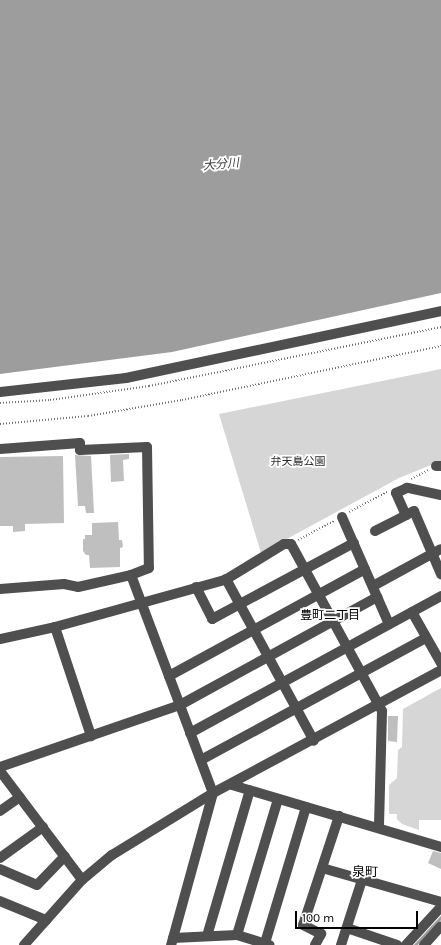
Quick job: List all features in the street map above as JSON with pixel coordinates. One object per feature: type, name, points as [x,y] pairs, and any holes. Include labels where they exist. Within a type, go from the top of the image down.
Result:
[{"type":"street","points":[[0,392],[126,378],[441,311]]},
{"type":"street","points":[[0,449],[80,444],[80,450],[147,447],[149,568],[131,575],[78,588],[64,584],[0,589]]},
{"type":"street","points":[[406,515],[396,493],[407,488],[441,495]]},
{"type":"street","points":[[375,531],[414,511],[437,552],[441,574]]},
{"type":"street","points":[[342,517],[389,624]]},
{"type":"street","points":[[196,587],[212,619],[354,543]]},
{"type":"street","points":[[0,639],[54,627],[226,579],[284,544],[291,544],[382,711],[379,828]]},
{"type":"street","points":[[373,586],[437,552]]},
{"type":"street","points":[[168,676],[254,631],[365,569]]},
{"type":"street","points":[[131,575],[140,603],[213,793],[171,943],[207,936],[237,935],[268,944],[306,807]]},
{"type":"street","points":[[226,579],[314,741]]},
{"type":"street","points":[[190,733],[441,596]]},
{"type":"street","points":[[0,767],[180,705],[377,597]]},
{"type":"street","points":[[412,612],[441,663]]},
{"type":"street","points":[[54,627],[91,736]]},
{"type":"street","points":[[200,760],[426,638]]},
{"type":"street","points":[[24,945],[82,880],[112,855],[213,793],[232,785],[314,741],[441,670]]},
{"type":"street","points":[[0,771],[82,880]]},
{"type":"street","points":[[232,785],[441,847]]},
{"type":"street","points":[[207,936],[250,790]]},
{"type":"street","points":[[0,811],[20,797]]},
{"type":"street","points":[[237,935],[278,798]]},
{"type":"street","points":[[315,945],[321,934],[303,925],[339,816]]},
{"type":"street","points":[[0,858],[43,827]]},
{"type":"street","points":[[0,869],[37,884],[65,856]]},
{"type":"street","points":[[322,868],[441,902]]},
{"type":"street","points":[[341,945],[362,880]]},
{"type":"street","points":[[0,900],[46,920]]},
{"type":"street","points":[[406,945],[441,907]]},
{"type":"street","points":[[347,928],[397,945]]},
{"type":"street","points":[[424,945],[439,929]]},
{"type":"street","points":[[437,945],[439,929]]},
{"type":"path","points":[[0,403],[50,400],[149,386],[441,327]]},
{"type":"path","points":[[0,424],[88,416],[182,400],[441,346]]},
{"type":"path","points":[[404,483],[439,466]]},
{"type":"path","points":[[291,544],[391,490]]},
{"type":"green space","name":"弁天島公園","points":[[441,369],[441,461],[399,478],[261,553],[219,414]]},
{"type":"green space","points":[[441,688],[441,820],[419,820],[419,830],[402,824],[397,819],[397,814],[389,814],[389,785],[397,778],[398,750],[402,747],[403,709]]},
{"type":"water","name":"大分川","points":[[0,0],[441,0],[441,293],[172,352],[0,374]]},
{"type":"building","points":[[129,454],[129,459],[123,460],[124,481],[111,482],[110,455]]},
{"type":"building","points":[[75,455],[91,456],[94,513],[86,513],[85,506],[78,506]]},
{"type":"building","points":[[63,456],[64,523],[25,524],[25,531],[13,532],[13,526],[0,526],[0,457]]},
{"type":"building","points":[[118,522],[119,540],[122,540],[123,547],[120,548],[120,567],[90,568],[89,555],[86,555],[83,551],[83,539],[85,539],[85,535],[92,535],[92,523]]},
{"type":"building","points":[[388,716],[398,716],[397,742],[388,741]]},
{"type":"building","points":[[433,851],[441,853],[441,869],[428,863]]},
{"type":"waterway","points":[[415,945],[441,917]]},
{"type":"district","name":"豊町二丁目","points":[[330,616]]},
{"type":"district","name":"泉町","points":[[365,872]]}]
